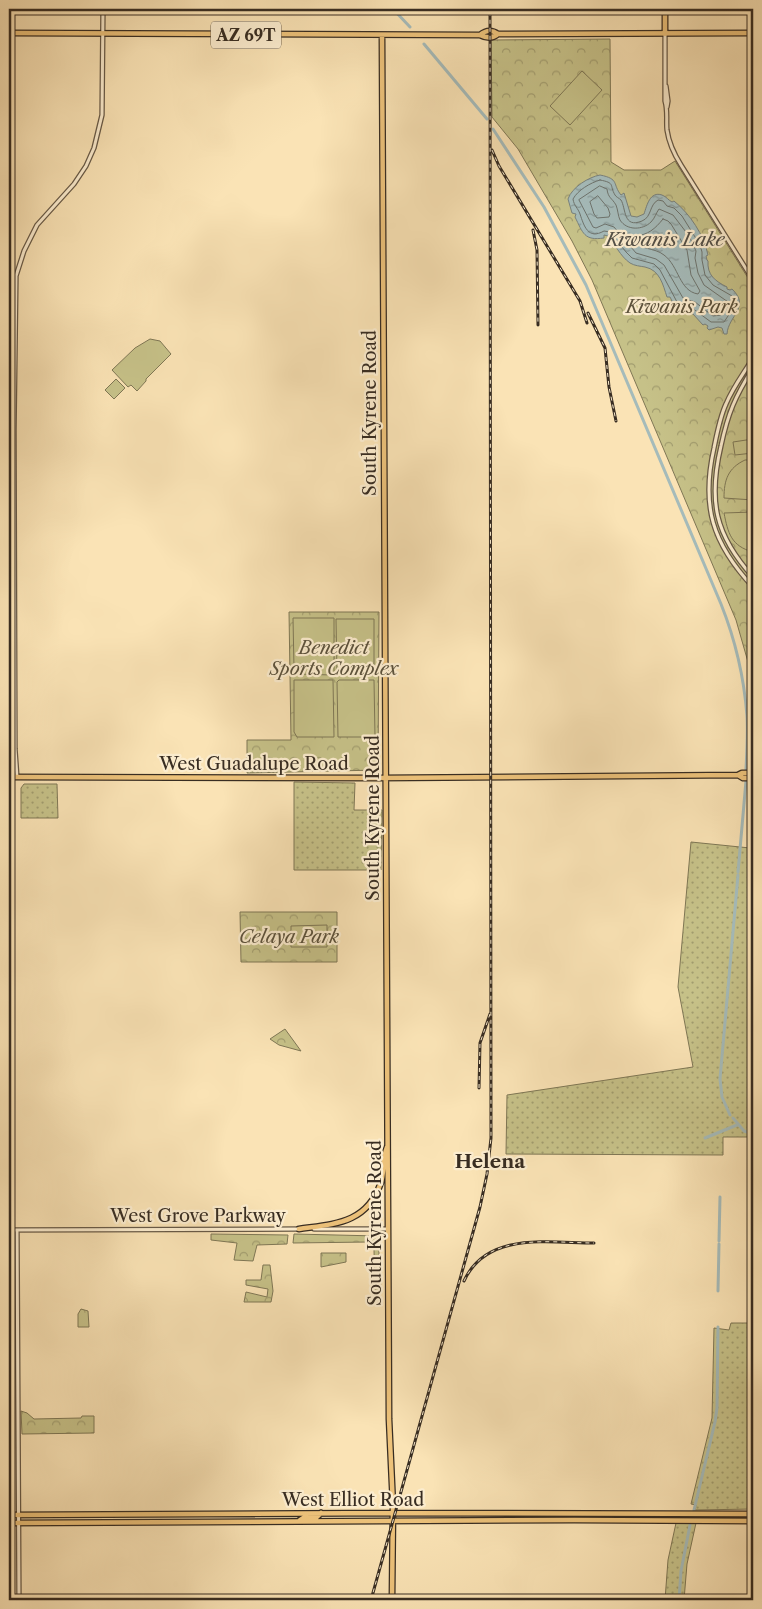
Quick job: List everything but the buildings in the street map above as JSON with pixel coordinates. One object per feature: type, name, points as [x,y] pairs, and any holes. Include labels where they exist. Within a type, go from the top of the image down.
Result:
[{"type":"main road","points":[[665,9],[666,34]]},
{"type":"main road","points":[[382,35],[480,35],[494,37],[498,34],[753,33]]},
{"type":"main road","name":"AZ 69T","points":[[9,34],[382,35]]},
{"type":"main road","name":"South Kyrene Road","points":[[382,35],[389,1413],[394,1513],[392,1600]]},
{"type":"main road","name":"West Guadalupe Road","points":[[9,776],[386,778],[751,775]]},
{"type":"main road","points":[[299,1229],[336,1224],[352,1218],[367,1207],[380,1185],[383,1173],[383,1155],[388,1143]]},
{"type":"main road","points":[[268,1521],[276,1518],[292,1518],[298,1514]]},
{"type":"main road","points":[[298,1521],[304,1518],[317,1517],[321,1514]]},
{"type":"main road","name":"West Elliot Road","points":[[9,1515],[753,1514]]},
{"type":"main road","name":"West Elliot Road","points":[[9,1523],[753,1520]]},
{"type":"street","points":[[16,776],[14,474],[16,276],[26,246],[37,225],[74,184],[86,166],[94,148],[102,115],[103,9]]},
{"type":"street","points":[[666,34],[665,102],[668,136],[673,152],[753,280]]},
{"type":"street","points":[[753,358],[728,401],[721,420],[710,466],[708,490],[714,527],[722,546],[736,568],[753,587]]},
{"type":"street","points":[[753,368],[733,403],[727,419],[715,472],[715,503],[719,524],[736,557],[753,577]]},
{"type":"street","points":[[728,401],[733,403]]},
{"type":"street","name":"West Grove Parkway","points":[[9,1230],[388,1229]]},
{"type":"street","points":[[17,1230],[18,1600]]},
{"type":"green space","name":"Kiwanis Park","points":[[610,39],[611,162],[624,170],[661,170],[675,161],[753,286],[753,713],[748,662],[736,620],[592,280],[572,241],[518,149],[492,117],[491,40]]},
{"type":"green space","points":[[582,71],[602,90],[570,125],[550,106]]},
{"type":"green space","points":[[150,339],[160,341],[171,354],[137,391],[131,385],[128,387],[112,370],[135,348]]},
{"type":"green space","points":[[116,379],[125,388],[114,399],[105,390]]},
{"type":"green space","points":[[753,439],[753,453],[735,455],[733,442]]},
{"type":"green space","points":[[745,460],[753,460],[753,500],[724,498],[728,475],[739,463]]},
{"type":"green space","points":[[753,512],[753,552],[740,546],[732,538],[724,513]]},
{"type":"green space","name":"Benedict Sports Complex","points":[[289,612],[379,612],[378,770],[247,773],[247,740],[291,740]]},
{"type":"green space","points":[[293,618],[334,618],[334,674],[298,674],[294,669]]},
{"type":"green space","points":[[336,619],[374,619],[374,675],[337,674]]},
{"type":"green space","points":[[294,680],[333,680],[334,737],[297,737],[294,732]]},
{"type":"green space","points":[[339,680],[374,680],[375,737],[338,737],[337,682]]},
{"type":"green space","points":[[294,782],[355,783],[354,810],[382,810],[381,870],[294,870]]},
{"type":"green space","points":[[24,784],[57,784],[58,818],[21,818],[21,788]]},
{"type":"green space","points":[[753,802],[753,1137],[723,1137],[723,1155],[506,1154],[507,1095],[693,1067],[678,987],[691,842],[750,848]]},
{"type":"green space","name":"Celaya Park","points":[[240,912],[337,912],[337,962],[241,962]]},
{"type":"green space","points":[[327,925],[327,947],[291,947],[291,926]]},
{"type":"green space","points":[[285,1029],[301,1051],[279,1045],[270,1039]]},
{"type":"green space","points":[[211,1234],[288,1235],[287,1244],[257,1245],[253,1261],[234,1260],[237,1243],[211,1240]]},
{"type":"green space","points":[[294,1234],[378,1236],[381,1290],[375,1292],[374,1250],[369,1242],[293,1243]]},
{"type":"green space","points":[[321,1253],[346,1253],[346,1262],[321,1267]]},
{"type":"green space","points":[[263,1265],[270,1265],[273,1291],[271,1302],[244,1302],[246,1292],[267,1297],[268,1289],[246,1285],[246,1280],[261,1280]]},
{"type":"green space","points":[[81,1309],[88,1311],[89,1327],[78,1327],[78,1314]]},
{"type":"green space","points":[[731,1323],[753,1323],[753,1509],[695,1510],[696,1505],[691,1504],[712,1418],[714,1328],[729,1330]]},
{"type":"green space","points":[[21,1411],[34,1419],[94,1416],[94,1433],[22,1434]]},
{"type":"green space","points":[[676,1523],[696,1523],[687,1564],[684,1600],[665,1600],[668,1560]]},
{"type":"water","name":"Kiwanis Lake","points":[[600,175],[613,180],[621,195],[624,193],[631,216],[637,217],[644,214],[652,197],[658,194],[672,202],[674,201],[691,219],[706,247],[710,274],[727,289],[732,289],[739,301],[737,312],[728,328],[727,334],[724,334],[722,328],[718,327],[709,330],[708,326],[703,325],[693,314],[674,307],[654,271],[626,260],[608,236],[604,235],[604,238],[597,239],[585,235],[575,217],[576,214],[572,213],[568,199],[573,190],[581,183]]},
{"type":"waterway","points":[[393,9],[410,27]]},
{"type":"waterway","points":[[424,44],[487,119]]},
{"type":"waterway","points":[[493,129],[544,207],[586,285],[721,604],[735,645],[744,687],[747,722],[746,769]]},
{"type":"waterway","points":[[738,872],[746,781]]},
{"type":"waterway","points":[[730,1115],[722,1097],[720,1079],[738,875]]},
{"type":"waterway","points":[[733,1118],[744,1131],[753,1134]]},
{"type":"waterway","points":[[705,1138],[737,1125]]},
{"type":"waterway","points":[[719,1241],[720,1197]]},
{"type":"waterway","points":[[718,1291],[719,1244]]},
{"type":"waterway","points":[[694,1510],[717,1408],[718,1327]]},
{"type":"waterway","points":[[679,1600],[681,1571],[690,1525]]},
{"type":"railway","points":[[371,1600],[480,1207],[487,1174],[491,1138],[490,9]]},
{"type":"railway","points":[[492,150],[499,166],[580,301],[587,323]]},
{"type":"railway","points":[[533,230],[537,250],[538,325]]},
{"type":"railway","points":[[588,313],[605,348],[609,387],[616,421]]},
{"type":"railway","points":[[479,1088],[480,1043],[490,1014]]},
{"type":"railway","points":[[464,1281],[474,1265],[488,1254],[503,1247],[539,1242],[594,1243]]},
{"type":"district","name":"Helena","points":[[490,1161]]}]
